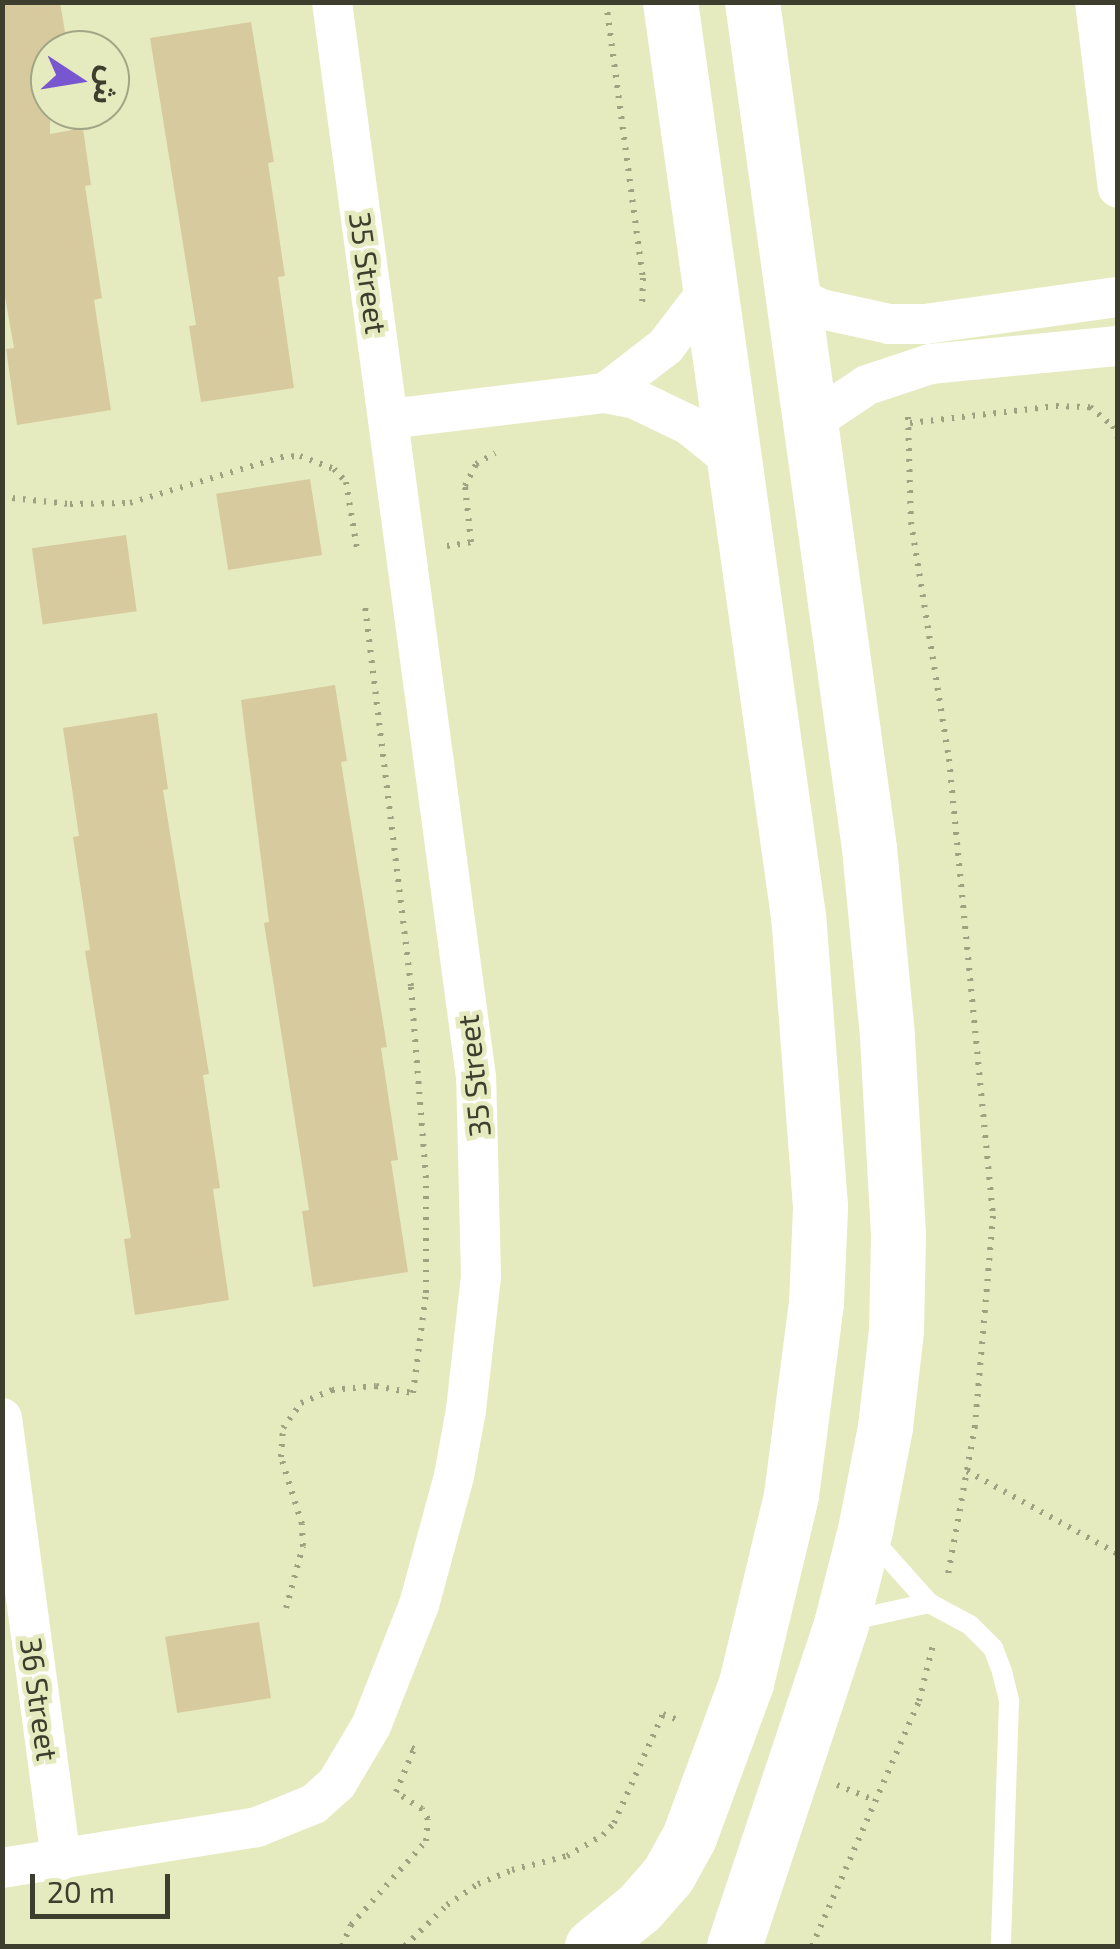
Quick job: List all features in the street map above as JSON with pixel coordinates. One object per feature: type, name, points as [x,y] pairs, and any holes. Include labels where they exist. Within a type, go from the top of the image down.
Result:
[{"type":"street","name":"35 Street","points":[[2,1868],[286,1818],[314,1804],[337,1784],[371,1726],[419,1605],[454,1476],[469,1394],[480,1278],[476,1077],[332,2]]},
{"type":"street","points":[[592,1946],[639,1908],[668,1875],[690,1837],[725,1740],[771,1590],[791,1494],[807,1399],[820,1206],[798,916],[670,2]]},
{"type":"street","points":[[734,1946],[841,1624],[886,1428],[896,1331],[894,1136],[869,848],[812,422],[789,294],[752,2]]},
{"type":"street","points":[[1095,2],[1118,188]]},
{"type":"street","points":[[606,392],[665,347],[711,287]]},
{"type":"street","points":[[789,294],[855,319],[925,324],[1118,298]]},
{"type":"street","points":[[812,422],[838,402],[897,372],[930,364],[1118,346]]},
{"type":"street","points":[[389,419],[606,392],[635,400],[690,425],[736,464]]},
{"type":"street","name":"36 Street","points":[[2,1418],[61,1860]]},
{"type":"lane","points":[[865,1530],[894,1569],[929,1603],[970,1626],[993,1648],[1009,1701],[1001,1946]]},
{"type":"lane","points":[[841,1624],[929,1603]]},
{"type":"path","points":[[606,2],[643,278],[638,316]]},
{"type":"path","points":[[910,424],[1056,406],[1090,407],[1113,426],[1118,438]]},
{"type":"path","points":[[2,497],[70,504],[130,503],[282,457],[300,456],[334,469],[346,482],[359,560],[471,542],[464,498],[468,475],[497,452]]},
{"type":"path","points":[[286,1608],[302,1546],[302,1524],[281,1457],[283,1428],[301,1403],[332,1390],[376,1386],[414,1392],[424,1310],[426,1178],[410,986],[364,598]]},
{"type":"path","points":[[967,1472],[1118,1554]]},
{"type":"path","points":[[405,1946],[447,1905],[478,1884],[512,1870],[567,1856],[603,1835],[614,1823],[663,1714],[725,1740]]},
{"type":"path","points":[[342,1946],[352,1926],[420,1850],[428,1830],[422,1809],[396,1792],[414,1749],[371,1726]]},
{"type":"path","points":[[793,1768],[874,1800]]},
{"type":"building","points":[[2,2],[60,2],[65,30],[30,30],[30,130],[50,130],[50,134],[83,130],[91,185],[85,186],[102,298],[94,300],[111,410],[17,425],[6,349],[14,348],[2,280]]},
{"type":"building","points":[[251,22],[274,162],[268,163],[285,276],[278,277],[294,388],[201,402],[189,326],[196,325],[150,38]]},
{"type":"building","points":[[310,479],[322,555],[228,570],[216,494]]},
{"type":"building","points":[[126,535],[137,611],[43,624],[32,548]]},
{"type":"building","points":[[335,685],[347,761],[341,762],[387,1047],[381,1048],[398,1160],[391,1161],[408,1272],[313,1287],[302,1211],[309,1210],[264,923],[269,922],[241,700]]},
{"type":"building","points":[[157,713],[168,789],[163,790],[209,1074],[203,1075],[220,1188],[213,1189],[229,1300],[135,1315],[124,1239],[131,1238],[85,951],[90,950],[73,837],[79,836],[63,728]]},
{"type":"building","points":[[259,1622],[271,1698],[177,1713],[165,1637]]}]
